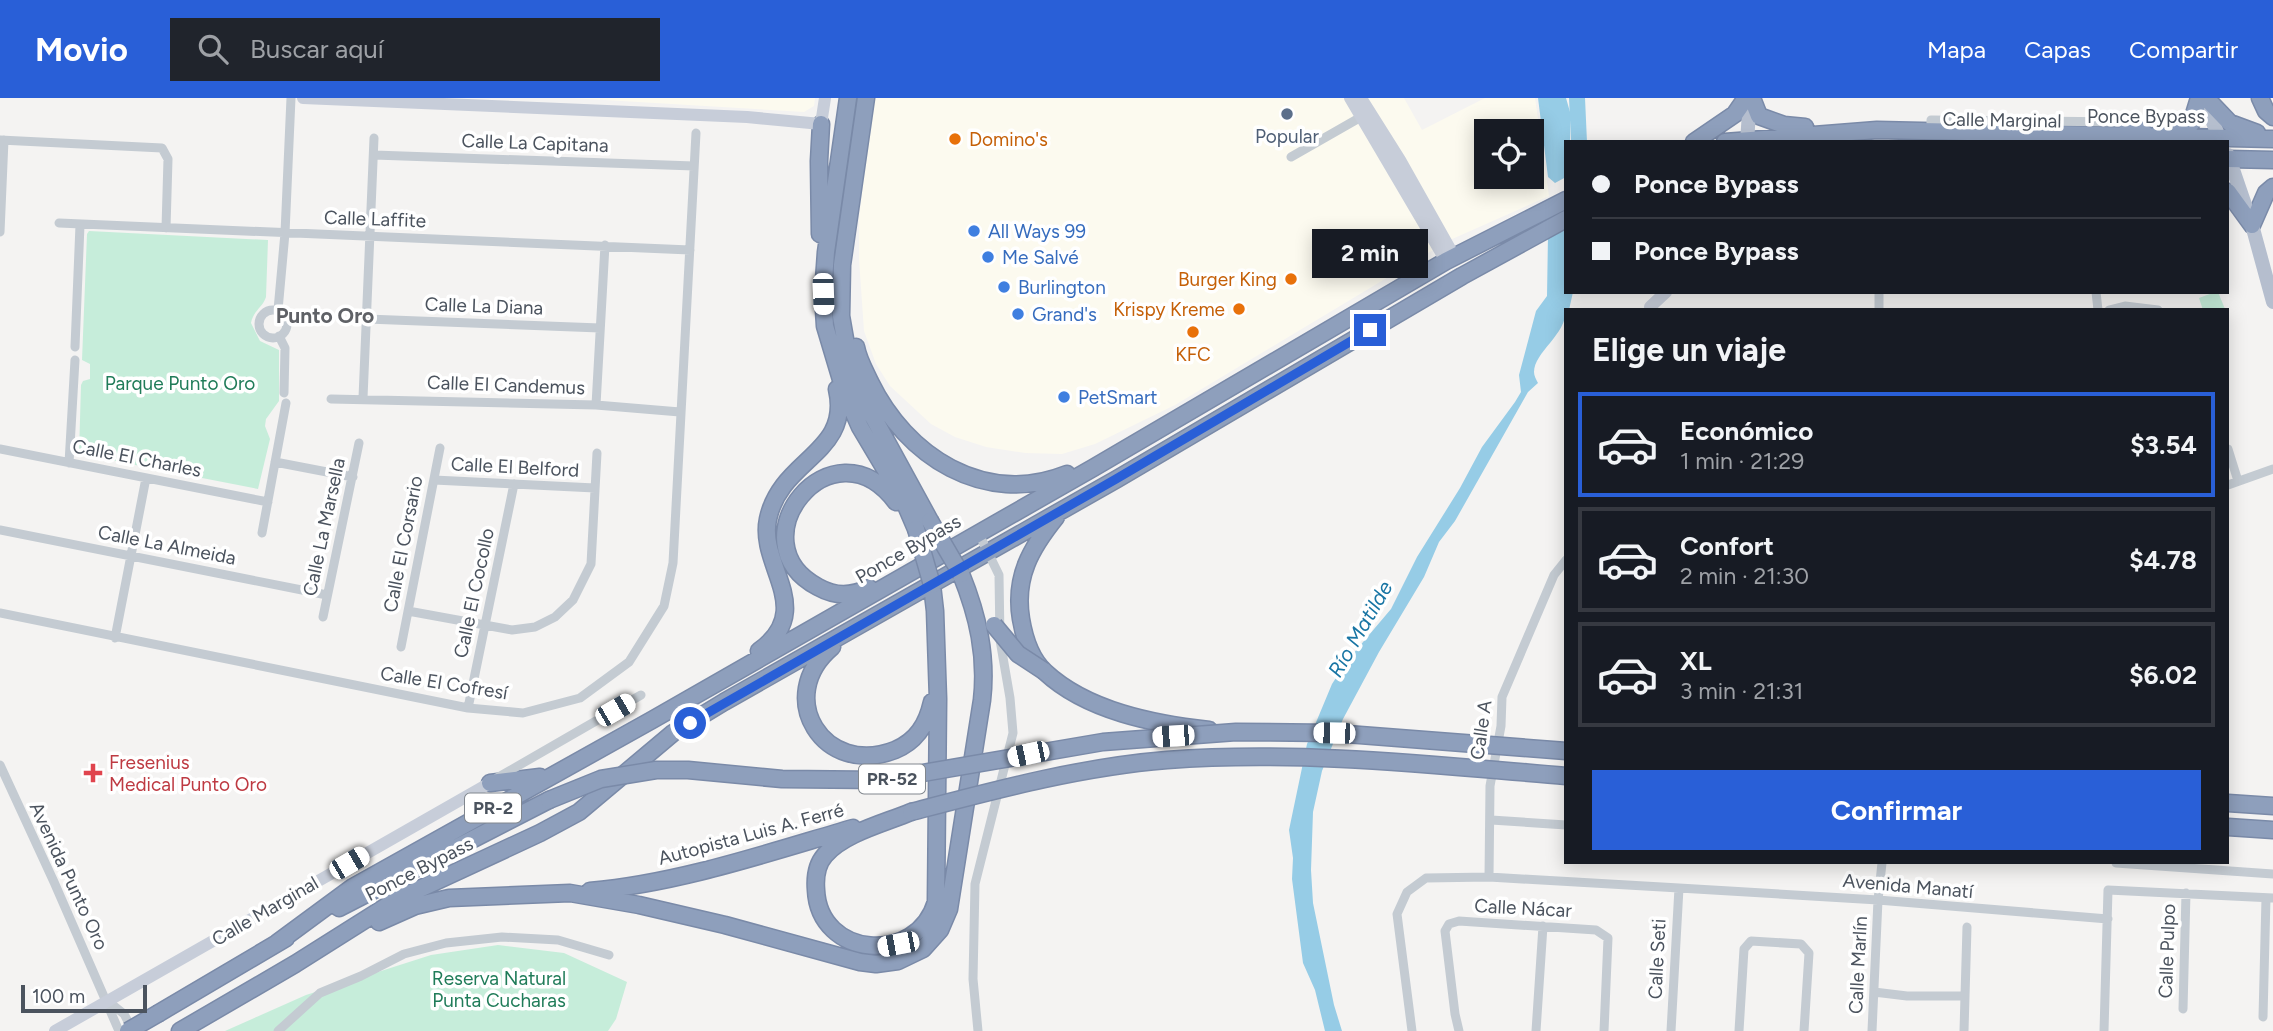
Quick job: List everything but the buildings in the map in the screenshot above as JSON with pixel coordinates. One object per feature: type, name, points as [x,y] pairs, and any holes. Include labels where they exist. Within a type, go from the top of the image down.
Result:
[{"type":"highway","points":[[823,276],[848,98]]},
{"type":"highway","points":[[866,98],[842,265],[841,316],[848,356],[859,391],[920,524],[930,575],[935,611],[937,678],[937,892],[928,920],[919,930],[898,944],[867,946],[853,942],[828,924],[820,911],[816,895],[818,868],[824,856],[852,836],[911,812]]},
{"type":"highway","points":[[1697,140],[1735,114],[1749,98],[1759,116],[1784,125],[1849,132]]},
{"type":"highway","points":[[2126,122],[2159,138],[2191,124],[2203,98],[2230,123],[2273,139]]},
{"type":"highway","points":[[2260,98],[2266,111],[2273,117]]},
{"type":"highway","points":[[758,655],[775,634],[784,613],[784,589],[766,533],[772,504],[789,477],[821,447],[834,432],[838,422],[840,404],[824,311],[819,162],[821,124]]},
{"type":"highway","name":"Ponce Bypass","points":[[1747,140],[1849,132],[2273,139]]},
{"type":"highway","points":[[2229,157],[2273,160]]},
{"type":"highway","points":[[2252,225],[2266,193],[2273,187]]},
{"type":"highway","points":[[2229,193],[2252,225]]},
{"type":"highway","name":"Ponce Bypass","points":[[277,943],[353,887],[715,683],[733,666],[901,578],[1450,259],[1564,201]]},
{"type":"highway","name":"Ponce Bypass","points":[[337,939],[398,900],[579,812],[673,733],[724,702],[1564,220]]},
{"type":"highway","points":[[841,316],[853,336],[857,353],[885,412],[912,442],[943,465],[983,480],[1011,483],[1035,483],[1093,468]]},
{"type":"highway","points":[[829,342],[845,393],[860,427],[904,501],[961,574],[1002,637],[1018,654],[1079,694],[1108,708],[1168,726],[1236,732]]},
{"type":"highway","points":[[901,578],[882,582],[860,593],[836,595],[808,582],[799,573],[788,551],[786,527],[794,503],[811,485],[823,478],[846,474],[869,477],[888,491],[904,516],[920,524]]},
{"type":"highway","points":[[1044,671],[1032,653],[1021,623],[1019,595],[1024,566],[1038,540],[1064,508]]},
{"type":"highway","points":[[337,939],[415,906],[449,898],[570,893],[725,925],[860,962],[876,964],[912,956],[932,940],[946,919],[982,701],[982,641],[961,574]]},
{"type":"highway","points":[[853,629],[817,662],[806,688],[811,722],[817,733],[834,747],[856,756],[867,757],[903,747],[913,740],[927,720],[937,678]]},
{"type":"highway","name":"Autopista Luis A. Ferré","points":[[277,943],[359,896],[549,800],[601,779],[656,770],[688,770],[782,779],[882,780],[1103,742],[1236,732],[1334,733],[1564,751]]},
{"type":"highway","name":"Autopista Luis A. Ferré","points":[[570,893],[633,886],[679,876],[911,812],[1064,775],[1166,760],[1332,758],[1564,776]]},
{"type":"highway","points":[[490,783],[536,778],[559,771]]},
{"type":"highway","points":[[2229,803],[2273,806]]},
{"type":"highway","points":[[2229,827],[2273,831]]},
{"type":"highway","name":"PR-2","points":[[180,1031],[337,939]]},
{"type":"highway","name":"PR-2","points":[[131,1031],[277,943]]},
{"type":"main road","points":[[1747,140],[1749,98]]},
{"type":"main road","points":[[2203,98],[2220,139]]},
{"type":"main road","points":[[2229,160],[2252,225],[2273,302]]},
{"type":"street","points":[[278,310],[265,312],[259,321],[259,327],[265,336],[279,336],[285,331],[287,320],[278,310],[285,233],[291,98]]},
{"type":"street","points":[[303,98],[733,116],[821,124],[825,98]]},
{"type":"street","points":[[1350,98],[1450,259]]},
{"type":"street","points":[[1361,98],[1400,160],[1450,259]]},
{"type":"street","points":[[1291,157],[1361,117]]},
{"type":"street","name":"Calle Marginal","points":[[1931,132],[1931,120],[2126,122]]},
{"type":"street","name":"Calle El Cofresí","points":[[0,613],[468,708],[523,713],[580,698],[629,662],[664,606],[669,585],[673,563],[696,133]]},
{"type":"street","points":[[363,398],[374,138]]},
{"type":"street","points":[[0,232],[2,140],[162,148],[169,159],[166,229]]},
{"type":"street","name":"Calle La Capitana","points":[[374,155],[694,166]]},
{"type":"street","name":"Calle Laffite","points":[[59,223],[690,250]]},
{"type":"street","points":[[75,346],[80,225]]},
{"type":"street","points":[[596,405],[605,245]]},
{"type":"street","points":[[1650,307],[1664,294]]},
{"type":"street","points":[[2117,308],[2142,308]]},
{"type":"street","name":"Calle La Diana","points":[[367,319],[600,328]]},
{"type":"street","points":[[262,533],[285,398],[285,348],[279,336]]},
{"type":"street","points":[[69,463],[75,359]]},
{"type":"street","name":"Calle El Candemus","points":[[331,399],[596,405],[680,412]]},
{"type":"street","name":"Calle La Marsella","points":[[323,617],[359,443]]},
{"type":"street","name":"Calle El Corsario","points":[[401,647],[440,448]]},
{"type":"street","name":"Calle El Charles","points":[[0,449],[268,502]]},
{"type":"street","points":[[2229,452],[2238,481]]},
{"type":"street","points":[[408,611],[512,630],[535,627],[555,617],[573,600],[591,564],[597,453]]},
{"type":"street","points":[[275,462],[353,477]]},
{"type":"street","points":[[2229,485],[2273,469]]},
{"type":"street","points":[[115,638],[146,478]]},
{"type":"street","name":"Calle El Belford","points":[[434,481],[595,488]]},
{"type":"street","name":"Calle El Cocollo","points":[[468,708],[514,484]]},
{"type":"street","name":"Calle La Almeida","points":[[0,530],[327,595]]},
{"type":"street","points":[[978,532],[999,575],[1000,640],[1013,733],[975,884],[973,979],[978,1031]]},
{"type":"street","name":"Calle A","points":[[1489,877],[1490,786],[1501,726],[1502,697],[1554,575],[1564,562]]},
{"type":"street","name":"Calle Marginal","points":[[55,1031],[641,695]]},
{"type":"street","name":"Avenida Punto Oro","points":[[0,765],[119,1031]]},
{"type":"street","points":[[1491,820],[1564,825]]},
{"type":"street","name":"Calle Marlín","points":[[1872,1031],[1882,864]]},
{"type":"street","points":[[2130,864],[2273,874]]},
{"type":"street","name":"Avenida Manatí","points":[[1412,1031],[1397,914],[1407,892],[1426,878],[1489,877],[1679,888],[1878,900],[2108,919]]},
{"type":"street","name":"Calle Seti","points":[[1671,1031],[1679,888]]},
{"type":"street","points":[[2104,1031],[2108,890],[2269,898],[2263,1017]]},
{"type":"street","name":"Calle Pulpo","points":[[2183,1009],[2186,893]]},
{"type":"street","name":"Calle Nácar","points":[[1459,1031],[1445,931],[1449,924],[1459,921],[1596,930],[1608,938],[1604,1031]]},
{"type":"street","points":[[1536,1031],[1543,926]]},
{"type":"street","points":[[1964,1031],[1962,951],[1967,927]]},
{"type":"street","points":[[278,1031],[320,993],[404,954],[446,943],[502,937],[558,940],[609,955]]},
{"type":"street","points":[[1738,1031],[1744,948],[1751,941],[1770,940],[1801,944],[1809,953],[1804,1031]]},
{"type":"street","points":[[1874,992],[1907,996],[1965,996]]},
{"type":"street","points":[[107,1001],[124,1014],[131,1031]]},
{"type":"shaded area","points":[[571,98],[815,98],[814,106],[804,112]]},
{"type":"shaded area","points":[[873,98],[1404,98],[1422,130],[1485,98],[1535,98],[1538,119],[1474,119],[1474,189],[1544,189],[1544,161],[1549,196],[1450,240],[1175,405],[1095,444],[1062,454],[1025,453],[986,447],[955,437],[931,424],[890,386],[876,364],[864,331],[859,219]]},
{"type":"green space","name":"Parque Punto Oro","points":[[89,231],[268,240],[266,297],[251,323],[260,341],[279,350],[279,401],[266,419],[265,426],[270,439],[258,489],[79,454],[81,385],[83,381],[90,379],[90,364],[82,360]]},
{"type":"green space","points":[[2219,294],[2225,308],[2202,308],[2199,298]]},
{"type":"green space","name":"Reserva Natural Punta Cucharas","points":[[498,945],[564,953],[627,982],[616,1019],[608,1031],[225,1031],[306,995],[431,955]]},
{"type":"water","points":[[1538,98],[1566,98],[1570,112],[1570,140],[1564,140],[1564,178],[1555,183],[1548,177],[1544,119],[1541,119]]},
{"type":"water","name":"Río Matilde","points":[[1564,230],[1564,294],[1573,294],[1569,308],[1564,308],[1561,327],[1535,365],[1534,373],[1538,383],[1528,392],[1455,521],[1439,542],[1424,577],[1343,719],[1322,771],[1313,812],[1313,903],[1342,1031],[1325,1031],[1315,990],[1303,963],[1292,879],[1293,858],[1289,830],[1307,744],[1332,684],[1347,661],[1391,609],[1417,557],[1482,447],[1521,392],[1519,375],[1536,311],[1547,296],[1548,235]]},
{"type":"waterway","name":"Río Matilde","points":[[1577,98],[1579,140]]},
{"type":"place","name":"Popular","points":[[1287,114]]},
{"type":"place","name":"Domino's","points":[[955,139]]},
{"type":"place","name":"All Ways 99","points":[[974,231]]},
{"type":"place","name":"Me Salvé","points":[[988,257]]},
{"type":"place","name":"Burger King","points":[[1291,279]]},
{"type":"place","name":"Burlington","points":[[1004,287]]},
{"type":"place","name":"Krispy Kreme","points":[[1239,309]]},
{"type":"place","name":"Grand's","points":[[1018,314]]},
{"type":"place","name":"KFC","points":[[1193,332]]},
{"type":"place","name":"PetSmart","points":[[1064,397]]},
{"type":"place","name":"Fresenius Medical Punto Oro","points":[[93,773]]},
{"type":"district","name":"Punto Oro","points":[[325,315]]},
{"type":"route","points":[[690,723],[1370,330]]}]
